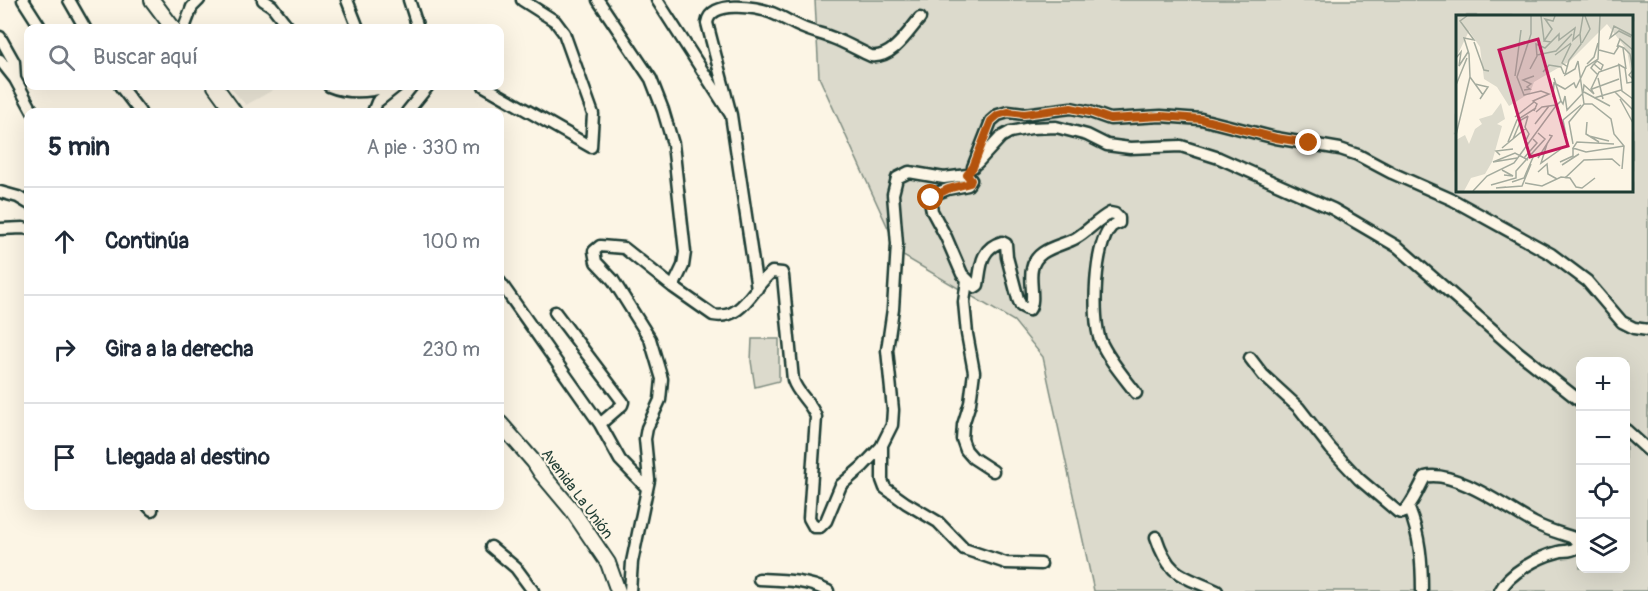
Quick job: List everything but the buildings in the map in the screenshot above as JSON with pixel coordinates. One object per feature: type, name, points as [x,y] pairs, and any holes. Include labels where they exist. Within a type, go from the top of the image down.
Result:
[{"type":"main road","points":[[152,0],[170,24]]},
{"type":"main road","points":[[218,90],[231,108]]},
{"type":"main road","name":"Avenida La Unión","points":[[504,428],[578,519],[608,563],[618,591]]},
{"type":"street","points":[[23,0],[38,24]]},
{"type":"street","points":[[69,0],[83,24]]},
{"type":"street","points":[[186,24],[192,7],[199,0]]},
{"type":"street","points":[[263,0],[272,6],[286,24]]},
{"type":"street","points":[[347,0],[356,24]]},
{"type":"street","points":[[409,0],[417,24]]},
{"type":"street","points":[[491,90],[591,147],[593,114],[564,33],[555,21],[522,0]]},
{"type":"street","points":[[598,0],[651,79],[673,144],[685,252],[683,266],[673,287]]},
{"type":"street","points":[[657,0],[731,115]]},
{"type":"street","points":[[757,289],[731,115],[707,23],[708,16],[713,10],[723,7],[739,6],[771,12],[802,28],[877,57],[891,51],[920,18]]},
{"type":"street","points":[[0,37],[14,62],[15,79]]},
{"type":"street","points":[[0,60],[15,79],[31,108]]},
{"type":"street","points":[[122,90],[133,108]]},
{"type":"street","points":[[344,90],[378,90]]},
{"type":"street","points":[[375,108],[377,102],[392,90]]},
{"type":"street","points":[[410,108],[425,90]]},
{"type":"street","points":[[1136,393],[1100,339],[1096,321],[1096,272],[1101,248],[1111,227],[1119,223],[1119,218],[1115,214],[1110,213],[1101,218],[1075,239],[1043,252],[1034,262],[1031,273],[1032,305],[1029,310],[1021,306],[1018,299],[1007,256],[1008,248],[1002,242],[994,244],[986,252],[979,270],[978,286],[971,285],[962,274],[932,211],[930,201],[935,194],[968,185],[971,180],[970,171],[991,121],[998,115],[1008,112],[1024,114],[1071,108],[1110,119],[1161,116],[1201,119],[1276,138],[1340,149],[1358,155],[1392,173],[1454,200],[1551,254],[1587,281],[1623,322],[1634,328],[1648,330]]},
{"type":"street","points":[[630,591],[632,562],[649,480],[645,439],[647,428],[660,400],[662,379],[650,339],[613,280],[598,266],[594,258],[594,251],[600,246],[624,248],[673,287],[713,315],[720,316],[749,301],[772,272],[779,272],[783,276],[793,380],[796,389],[813,407],[816,417],[809,518],[814,527],[820,527],[826,521],[841,485],[882,446],[892,425],[893,410],[887,350],[893,309],[897,244],[894,185],[899,175],[909,172],[944,178],[970,171],[1001,137],[1010,132],[1056,127],[1087,135],[1107,144],[1130,148],[1181,146],[1219,158],[1333,209],[1398,247],[1518,352],[1576,397]]},
{"type":"street","points":[[0,192],[24,201]]},
{"type":"street","points":[[0,230],[24,228]]},
{"type":"street","points":[[967,280],[964,302],[974,372],[962,439],[966,450],[973,458],[993,471]]},
{"type":"street","points":[[504,288],[600,424],[620,460],[647,489]]},
{"type":"street","points":[[555,312],[623,402],[600,424]]},
{"type":"street","points":[[1250,358],[1263,375],[1299,408],[1331,449],[1359,479],[1398,512],[1402,513],[1409,508],[1425,477],[1442,476],[1460,482],[1551,531],[1574,537],[1577,543],[1576,548],[1549,555],[1517,571],[1505,581],[1500,591]]},
{"type":"street","points":[[1630,434],[1648,450]]},
{"type":"street","points":[[882,446],[882,480],[885,488],[938,522],[964,549],[1006,563],[1041,564]]},
{"type":"street","points":[[1409,508],[1418,530],[1422,591]]},
{"type":"street","points":[[1156,537],[1162,556],[1170,567],[1187,578],[1216,591]]},
{"type":"street","points":[[491,547],[516,568],[533,591]]},
{"type":"street","points":[[759,579],[797,580],[828,591]]},
{"type":"shaded area","points":[[815,0],[1648,0],[1648,591],[1094,591],[1043,357],[1014,321],[900,254],[819,77]]},
{"type":"shaded area","points":[[233,90],[273,90],[246,105]]},
{"type":"shaded area","points":[[752,339],[779,339],[779,381],[755,387],[751,361]]},
{"type":"route","points":[[931,198],[932,195],[970,183],[970,177],[967,175],[973,167],[991,121],[998,115],[1008,112],[1024,114],[1071,108],[1110,119],[1161,116],[1201,119],[1276,138],[1309,143]]}]
